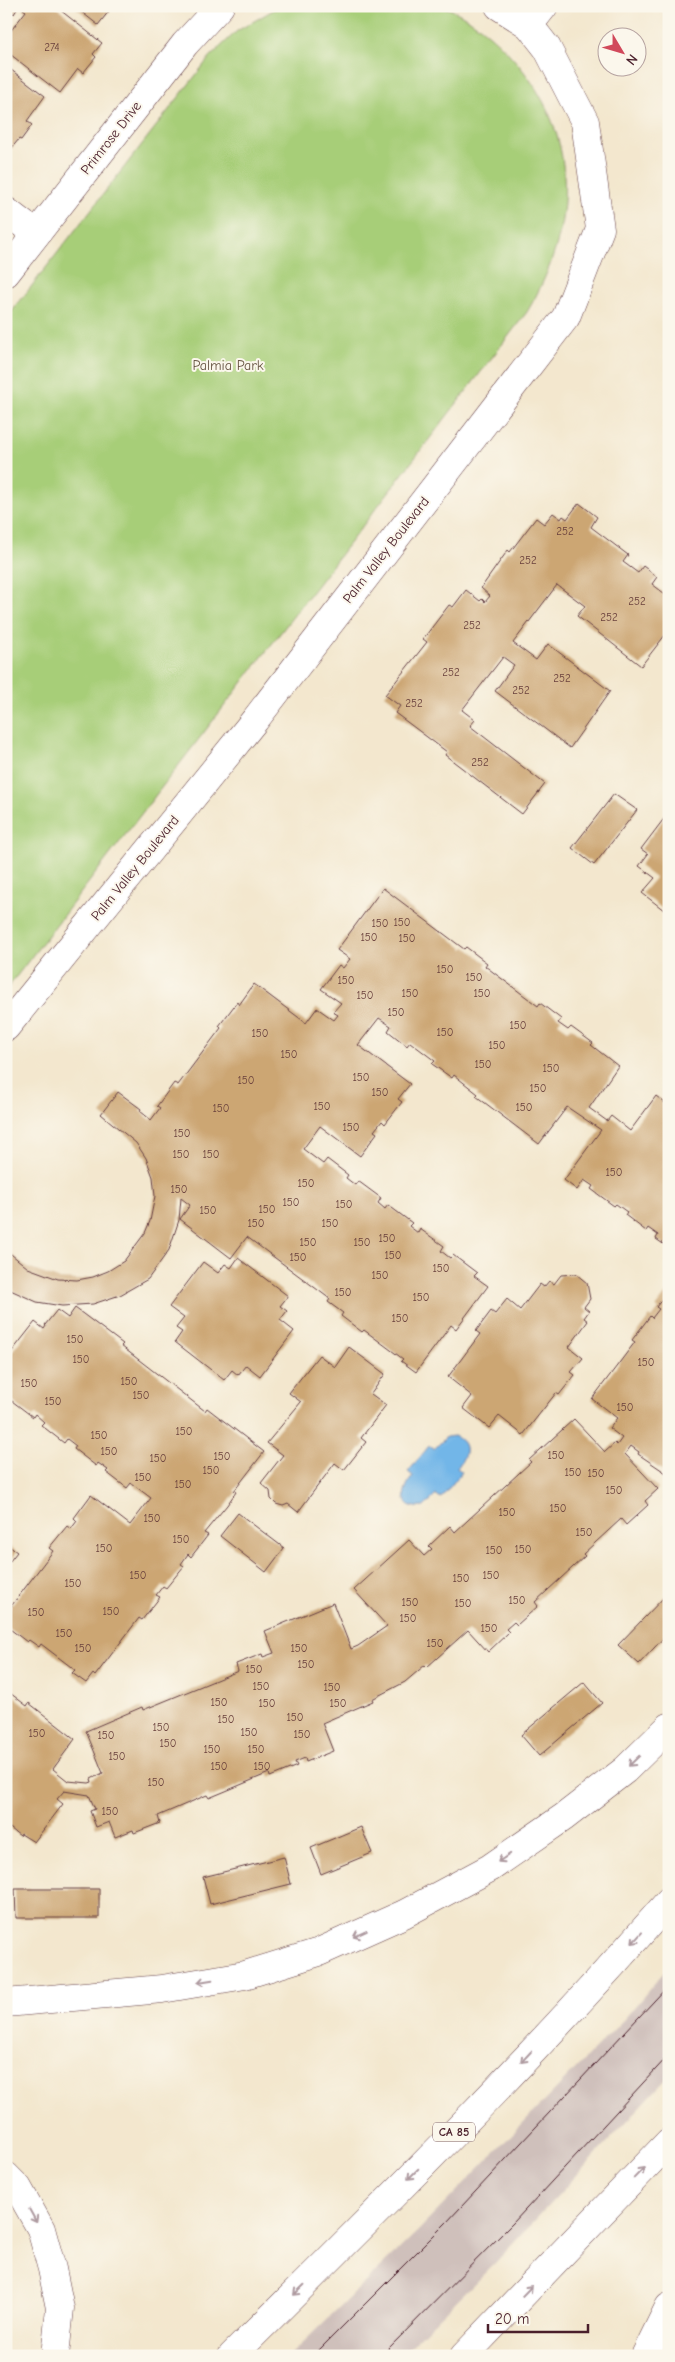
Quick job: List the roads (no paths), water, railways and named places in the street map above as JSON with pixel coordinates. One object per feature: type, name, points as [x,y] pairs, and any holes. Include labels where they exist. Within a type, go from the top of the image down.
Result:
[{"type":"main road","name":"Primrose Drive","points":[[6,273],[185,44],[220,6]]},
{"type":"main road","name":"Palm Valley Boulevard","points":[[6,1027],[255,720],[566,317],[600,230],[585,122],[547,48],[536,16],[499,6]]},
{"type":"main road","points":[[6,211],[36,234]]},
{"type":"main road","points":[[6,2003],[162,1989],[244,1975],[320,1952],[404,1914],[490,1868],[564,1817],[625,1770],[669,1727]]},
{"type":"main road","name":"CA 85","points":[[232,2356],[517,2067],[669,1902]]},
{"type":"main road","points":[[464,2356],[669,2142]]},
{"type":"main road","points":[[6,2176],[18,2188],[41,2230],[52,2269],[60,2308],[55,2356]]},
{"type":"main road","points":[[644,2356],[669,2307]]},
{"type":"water","points":[[454,1436],[463,1442],[465,1446],[465,1454],[457,1468],[462,1472],[441,1498],[436,1495],[424,1507],[410,1506],[406,1502],[405,1493],[413,1476],[408,1472],[429,1446],[434,1449],[446,1437]]},
{"type":"tram line","points":[[313,2356],[446,2223],[669,1985]]},
{"type":"tram line","points":[[381,2356],[513,2223],[669,2055]]},
{"type":"park label","name":"Palmia Park","points":[[228,365]]}]
